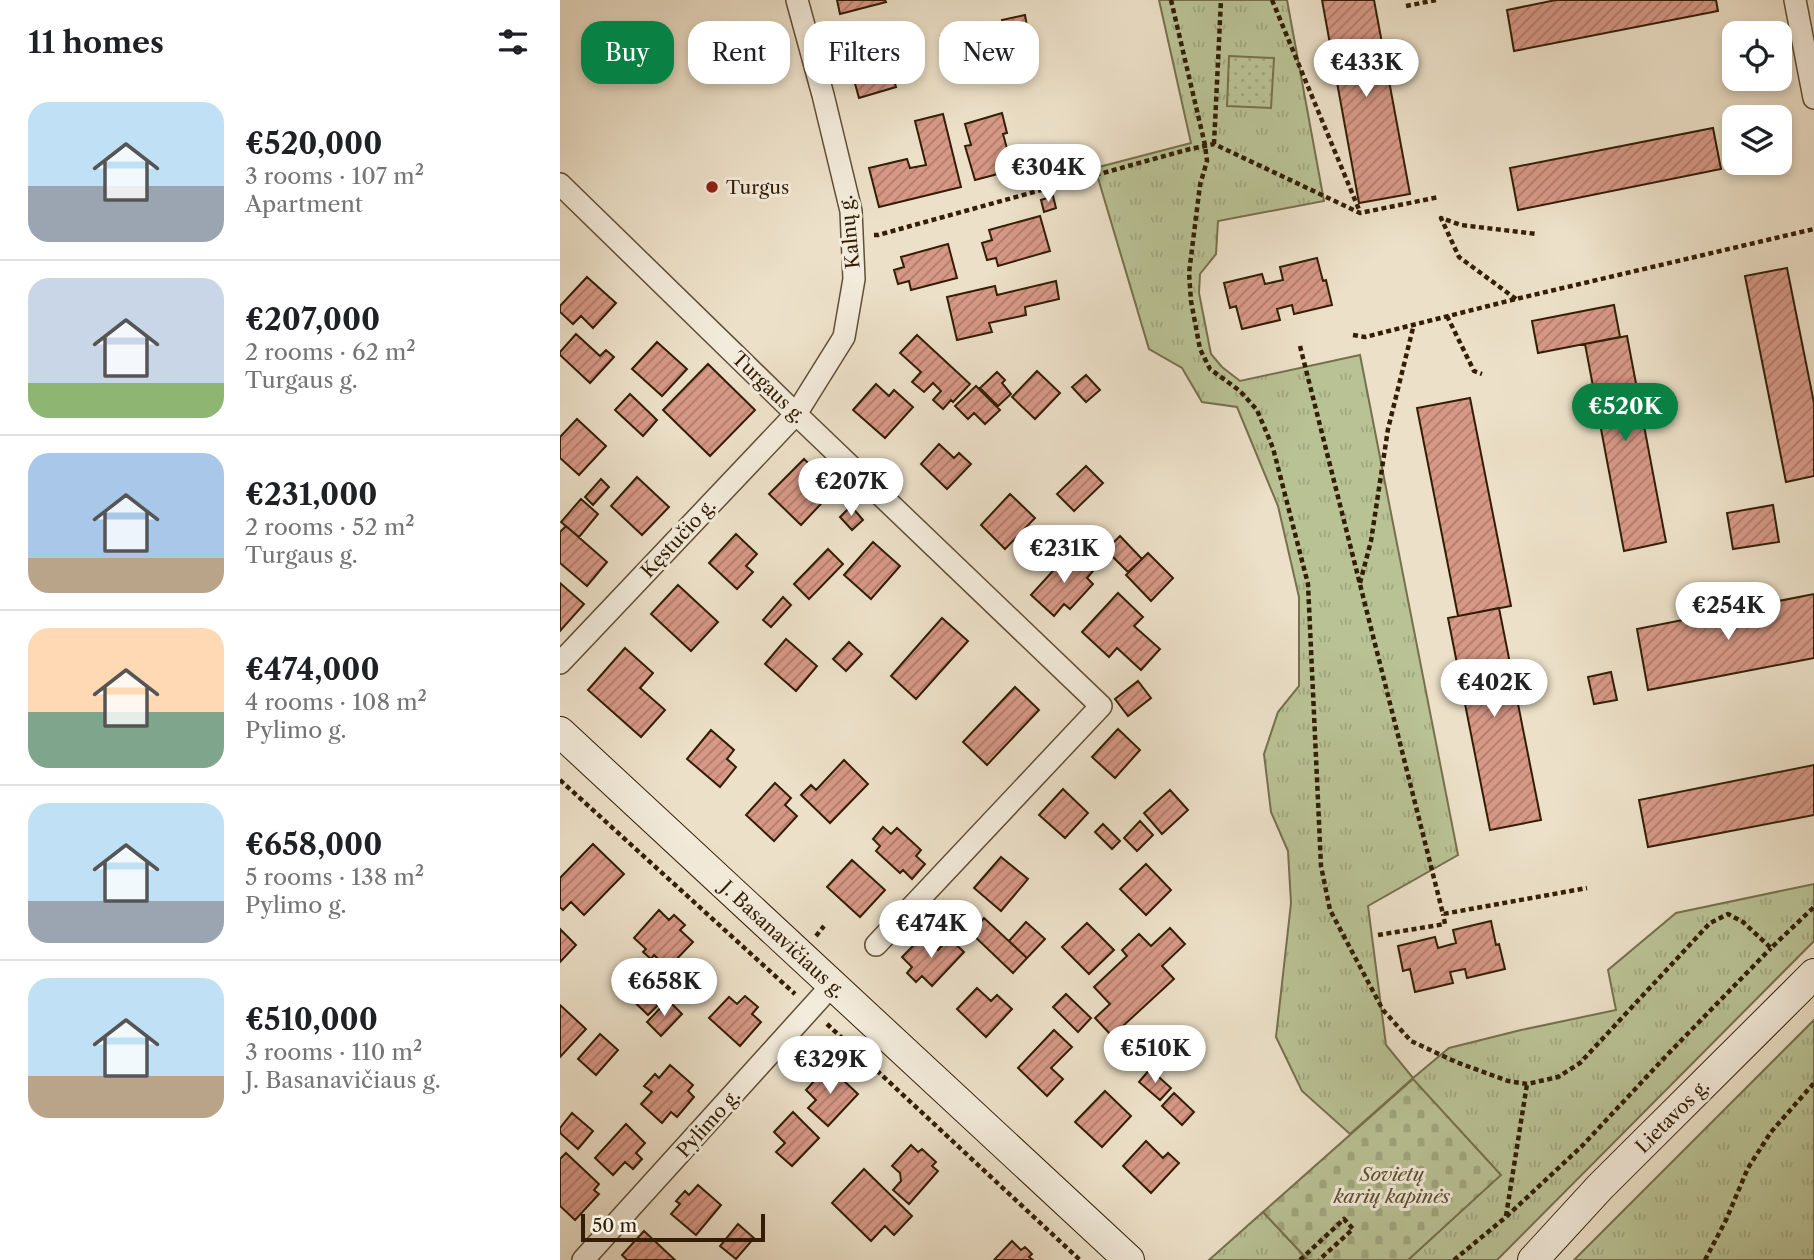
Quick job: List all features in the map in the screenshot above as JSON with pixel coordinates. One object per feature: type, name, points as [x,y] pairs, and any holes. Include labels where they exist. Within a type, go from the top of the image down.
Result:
[{"type":"main road","name":"J. Basanavičiaus g.","points":[[560,732],[1129,1260]]},
{"type":"main road","name":"Lietavos g.","points":[[1533,1260],[1600,1187],[1814,974]]},
{"type":"street","name":"Kalnų g.","points":[[796,414],[844,337],[854,279],[851,211],[797,0]]},
{"type":"street","points":[[1795,0],[1814,98]]},
{"type":"street","name":"Turgaus g.","points":[[560,184],[1101,706],[876,945]]},
{"type":"street","name":"Kęstučio g.","points":[[560,663],[796,414]]},
{"type":"street","name":"Pylimo g.","points":[[583,1260],[832,985]]},
{"type":"path","points":[[1171,0],[1207,161],[1200,186],[1189,274],[1200,349],[1210,369],[1240,391],[1257,410],[1273,448],[1308,584],[1321,866],[1330,910],[1383,1010],[1411,1041],[1456,1062],[1508,1081],[1527,1084],[1558,1077],[1580,1063],[1710,923],[1728,914],[1744,922],[1771,948]]},
{"type":"path","points":[[1214,144],[1221,0]]},
{"type":"path","points":[[1272,0],[1360,213]]},
{"type":"path","points":[[1406,6],[1436,0]]},
{"type":"path","points":[[852,233],[878,235],[1214,144],[1360,213],[1439,197]]},
{"type":"path","points":[[1516,299],[1458,257],[1441,218],[1461,225],[1537,234]]},
{"type":"path","points":[[1353,335],[1365,337],[1814,229]]},
{"type":"path","points":[[1447,316],[1474,371],[1482,374]]},
{"type":"path","points":[[1360,585],[1371,541],[1388,429],[1414,324]]},
{"type":"path","points":[[1300,345],[1445,924],[1378,935]]},
{"type":"path","points":[[1443,914],[1587,888]]},
{"type":"path","points":[[1454,1260],[1506,1217],[1582,1146],[1667,1055],[1814,907]]},
{"type":"path","points":[[1705,1260],[1754,1159],[1771,1132],[1814,1083]]},
{"type":"path","points":[[1506,1217],[1527,1084]]},
{"type":"path","points":[[1300,1260],[1344,1219],[1353,1229],[1319,1260]]},
{"type":"green space","points":[[1159,0],[1287,0],[1324,201],[1218,221],[1216,254],[1200,274],[1199,293],[1211,354],[1240,381],[1360,355],[1458,855],[1368,906],[1386,1045],[1413,1078],[1449,1048],[1616,1010],[1608,970],[1676,913],[1814,884],[1814,941],[1497,1260],[1408,1260],[1500,1175],[1412,1079],[1350,1134],[1302,1091],[1276,1037],[1291,903],[1288,851],[1271,812],[1264,754],[1278,712],[1299,686],[1299,597],[1278,506],[1237,407],[1202,402],[1182,368],[1149,349],[1095,168],[1191,143]]},
{"type":"green space","points":[[1229,56],[1274,58],[1271,108],[1227,106]]},
{"type":"green space","points":[[1814,1020],[1814,1260],[1574,1260]]},
{"type":"green space","name":"Sovietų karių kapinės","points":[[1413,1079],[1501,1175],[1408,1260],[1308,1260],[1263,1212]]},
{"type":"green space","points":[[1263,1212],[1308,1260],[1209,1260]]},
{"type":"building","points":[[837,0],[885,0],[886,2],[840,14]]},
{"type":"building","points":[[1322,0],[1374,0],[1410,194],[1359,203]]},
{"type":"building","points":[[1556,0],[1716,0],[1718,11],[1514,51],[1507,10]]},
{"type":"building","points":[[1025,15],[1026,21],[1002,21]]},
{"type":"building","points":[[855,84],[895,84],[896,87],[859,98]]},
{"type":"building","points":[[1002,113],[1007,133],[1003,134],[1013,170],[975,180],[965,146],[971,145],[965,124]]},
{"type":"building","points":[[943,114],[961,187],[879,207],[869,168],[907,159],[910,168],[926,165],[915,121]]},
{"type":"building","points":[[1713,128],[1721,169],[1518,210],[1510,168]]},
{"type":"building","points":[[1053,196],[1056,208],[1044,212],[1041,200]]},
{"type":"building","points":[[1040,216],[1050,251],[998,266],[996,258],[987,260],[982,243],[992,240],[989,230]]},
{"type":"building","points":[[948,244],[957,278],[911,290],[909,281],[898,284],[894,270],[904,267],[901,257]]},
{"type":"building","points":[[1317,258],[1332,305],[1294,314],[1292,305],[1277,309],[1280,320],[1242,329],[1236,306],[1230,308],[1224,283],[1262,274],[1265,284],[1283,280],[1280,267]]},
{"type":"building","points":[[1787,268],[1814,403],[1814,476],[1786,482],[1745,276]]},
{"type":"building","points":[[587,277],[616,303],[593,328],[581,316],[573,324],[560,312],[560,306]]},
{"type":"building","points":[[1056,281],[1059,299],[1025,307],[1026,315],[989,323],[992,332],[957,340],[947,297],[995,286],[997,295]]},
{"type":"building","points":[[1614,305],[1620,337],[1538,353],[1532,321]]},
{"type":"building","points":[[576,334],[600,356],[606,350],[614,357],[590,383],[560,355]]},
{"type":"building","points":[[917,335],[970,384],[943,409],[933,400],[941,391],[933,383],[924,392],[912,382],[921,372],[900,353]]},
{"type":"building","points":[[1627,336],[1666,542],[1624,551],[1585,344]]},
{"type":"building","points":[[657,342],[687,369],[662,396],[632,369]]},
{"type":"building","points":[[708,364],[755,410],[710,456],[663,410]]},
{"type":"building","points":[[1037,371],[1060,393],[1035,419],[1012,397]]},
{"type":"building","points":[[997,372],[1005,380],[1002,383],[1011,394],[998,406],[980,388]]},
{"type":"building","points":[[1086,375],[1100,390],[1086,402],[1072,387]]},
{"type":"building","points":[[876,384],[889,396],[894,390],[913,407],[885,438],[853,410]]},
{"type":"building","points":[[976,386],[1000,410],[985,424],[974,413],[968,419],[955,406]]},
{"type":"building","points":[[630,394],[657,420],[643,436],[615,410]]},
{"type":"building","points":[[1470,398],[1511,606],[1458,616],[1417,408]]},
{"type":"building","points":[[577,419],[606,446],[579,475],[560,458],[560,437]]},
{"type":"building","points":[[939,444],[954,458],[959,453],[971,464],[947,489],[921,464]]},
{"type":"building","points":[[804,459],[835,489],[801,525],[769,494]]},
{"type":"building","points":[[1086,466],[1103,483],[1074,511],[1057,494]]},
{"type":"building","points":[[637,477],[669,507],[642,535],[611,506]]},
{"type":"building","points":[[601,479],[609,487],[593,505],[585,497]]},
{"type":"building","points":[[1010,494],[1035,518],[1005,549],[981,525]]},
{"type":"building","points":[[581,499],[598,514],[579,537],[561,522]]},
{"type":"building","points":[[1773,505],[1779,542],[1733,549],[1727,513]]},
{"type":"building","points":[[851,506],[863,520],[852,530],[840,517]]},
{"type":"building","points":[[566,526],[607,562],[587,586],[560,563],[560,532]]},
{"type":"building","points":[[736,534],[757,554],[746,566],[753,572],[737,589],[709,563]]},
{"type":"building","points":[[1120,536],[1142,559],[1128,572],[1106,550]]},
{"type":"building","points":[[873,542],[900,566],[871,599],[844,575]]},
{"type":"building","points":[[828,549],[843,564],[809,599],[794,584]]},
{"type":"building","points":[[1073,553],[1093,571],[1087,578],[1093,584],[1070,609],[1064,604],[1054,616],[1031,595],[1062,561],[1064,563]]},
{"type":"building","points":[[1148,553],[1173,578],[1151,601],[1126,575]]},
{"type":"building","points":[[560,583],[584,604],[560,631]]},
{"type":"building","points":[[678,585],[718,622],[691,651],[651,614]]},
{"type":"building","points":[[1118,593],[1143,617],[1134,626],[1160,649],[1141,670],[1117,648],[1109,657],[1082,632]]},
{"type":"building","points":[[1814,594],[1814,658],[1648,690],[1637,629]]},
{"type":"building","points":[[783,597],[791,605],[771,627],[763,620]]},
{"type":"building","points":[[1499,608],[1541,820],[1490,830],[1448,618]]},
{"type":"building","points":[[942,618],[968,641],[916,699],[891,676]]},
{"type":"building","points":[[786,639],[817,666],[796,691],[765,664]]},
{"type":"building","points":[[849,642],[862,654],[846,671],[833,659]]},
{"type":"building","points":[[625,648],[653,673],[640,688],[665,710],[641,737],[588,690]]},
{"type":"building","points":[[1611,672],[1617,700],[1594,704],[1588,677]]},
{"type":"building","points":[[1138,681],[1151,698],[1128,716],[1115,699]]},
{"type":"building","points":[[1015,687],[1039,710],[987,765],[963,742]]},
{"type":"building","points":[[1118,729],[1140,750],[1115,778],[1092,757]]},
{"type":"building","points":[[711,730],[734,750],[727,759],[736,767],[720,787],[687,759]]},
{"type":"building","points":[[844,760],[868,784],[830,823],[801,795],[811,785],[816,790]]},
{"type":"building","points":[[1814,765],[1814,815],[1648,847],[1639,800]]},
{"type":"building","points":[[775,783],[791,798],[785,805],[797,816],[774,841],[746,815]]},
{"type":"building","points":[[1063,789],[1088,813],[1065,838],[1039,815]]},
{"type":"building","points":[[1170,790],[1188,810],[1162,834],[1144,813]]},
{"type":"building","points":[[1140,821],[1153,835],[1137,851],[1124,838]]},
{"type":"building","points":[[1103,824],[1120,841],[1112,849],[1095,832]]},
{"type":"building","points":[[883,827],[891,834],[897,828],[921,850],[916,856],[925,864],[912,879],[903,870],[900,873],[876,851],[880,846],[873,839]]},
{"type":"building","points":[[593,844],[624,874],[584,915],[571,902],[563,910],[560,907],[560,878]]},
{"type":"building","points":[[1001,857],[1028,879],[1001,911],[974,888]]},
{"type":"building","points":[[852,860],[885,890],[860,917],[827,887]]},
{"type":"building","points":[[1146,864],[1171,890],[1146,915],[1120,889]]},
{"type":"building","points":[[659,910],[669,920],[674,915],[685,925],[680,930],[693,942],[668,968],[654,955],[651,959],[643,952],[646,949],[634,938]]},
{"type":"building","points":[[984,918],[1027,958],[1013,973],[971,933]]},
{"type":"building","points":[[1491,921],[1505,969],[1467,978],[1465,969],[1450,972],[1453,983],[1415,992],[1410,969],[1403,971],[1398,946],[1435,937],[1438,948],[1456,943],[1453,930]]},
{"type":"building","points":[[1026,922],[1045,939],[1027,958],[1009,941]]},
{"type":"building","points":[[1087,923],[1114,950],[1089,974],[1062,947]]},
{"type":"building","points":[[1170,928],[1185,944],[1162,966],[1174,979],[1112,1036],[1095,1018],[1110,1004],[1094,987],[1127,956],[1122,950],[1139,934],[1151,946]]},
{"type":"building","points":[[560,929],[576,945],[560,962]]},
{"type":"building","points":[[923,936],[938,950],[949,938],[964,952],[932,986],[922,976],[916,982],[907,973],[912,967],[902,957]]},
{"type":"building","points":[[637,970],[665,998],[648,1015],[620,988]]},
{"type":"building","points":[[977,988],[991,1001],[997,995],[1012,1009],[986,1037],[957,1009]]},
{"type":"building","points":[[1066,994],[1091,1018],[1078,1032],[1053,1007]]},
{"type":"building","points":[[745,996],[758,1007],[752,1014],[761,1022],[740,1046],[709,1018],[729,997],[737,1004]]},
{"type":"building","points":[[668,1000],[682,1014],[661,1036],[647,1022]]},
{"type":"building","points":[[560,1005],[586,1029],[560,1057]]},
{"type":"building","points":[[1054,1030],[1072,1047],[1051,1068],[1063,1079],[1047,1096],[1018,1068]]},
{"type":"building","points":[[600,1034],[618,1050],[596,1075],[578,1059]]},
{"type":"building","points":[[670,1065],[693,1085],[688,1091],[694,1097],[677,1117],[671,1112],[662,1123],[641,1104],[652,1092],[644,1086],[655,1074],[659,1078]]},
{"type":"building","points":[[828,1066],[858,1094],[828,1126],[808,1108],[816,1100],[806,1090]]},
{"type":"building","points":[[1150,1069],[1171,1088],[1160,1100],[1139,1082]]},
{"type":"building","points":[[1105,1091],[1131,1116],[1102,1147],[1075,1122]]},
{"type":"building","points":[[1174,1093],[1194,1112],[1182,1125],[1162,1106]]},
{"type":"building","points":[[793,1112],[819,1138],[792,1166],[776,1152],[785,1143],[774,1132]]},
{"type":"building","points":[[572,1113],[593,1131],[578,1149],[560,1133],[560,1128]]},
{"type":"building","points":[[626,1124],[645,1143],[636,1153],[642,1159],[633,1169],[625,1162],[613,1175],[595,1158]]},
{"type":"building","points":[[1146,1141],[1163,1158],[1168,1153],[1179,1163],[1151,1193],[1123,1166]]},
{"type":"building","points":[[911,1145],[918,1152],[922,1149],[936,1162],[932,1166],[938,1171],[909,1204],[893,1190],[901,1181],[900,1173],[892,1166]]},
{"type":"building","points":[[566,1153],[599,1184],[594,1190],[599,1194],[575,1220],[560,1206],[560,1159]]},
{"type":"building","points":[[864,1169],[912,1216],[894,1235],[885,1226],[871,1241],[832,1203]]},
{"type":"building","points":[[698,1185],[721,1205],[696,1235],[671,1214],[680,1204],[676,1201],[685,1191],[689,1195]]},
{"type":"building","points":[[738,1224],[754,1238],[736,1259],[720,1246]]},
{"type":"building","points":[[644,1231],[675,1260],[627,1260],[622,1255]]},
{"type":"building","points":[[1012,1241],[1021,1250],[1025,1247],[1032,1254],[1029,1257],[1033,1260],[994,1260]]},
{"type":"place","name":"Turgus","points":[[712,187]]}]
